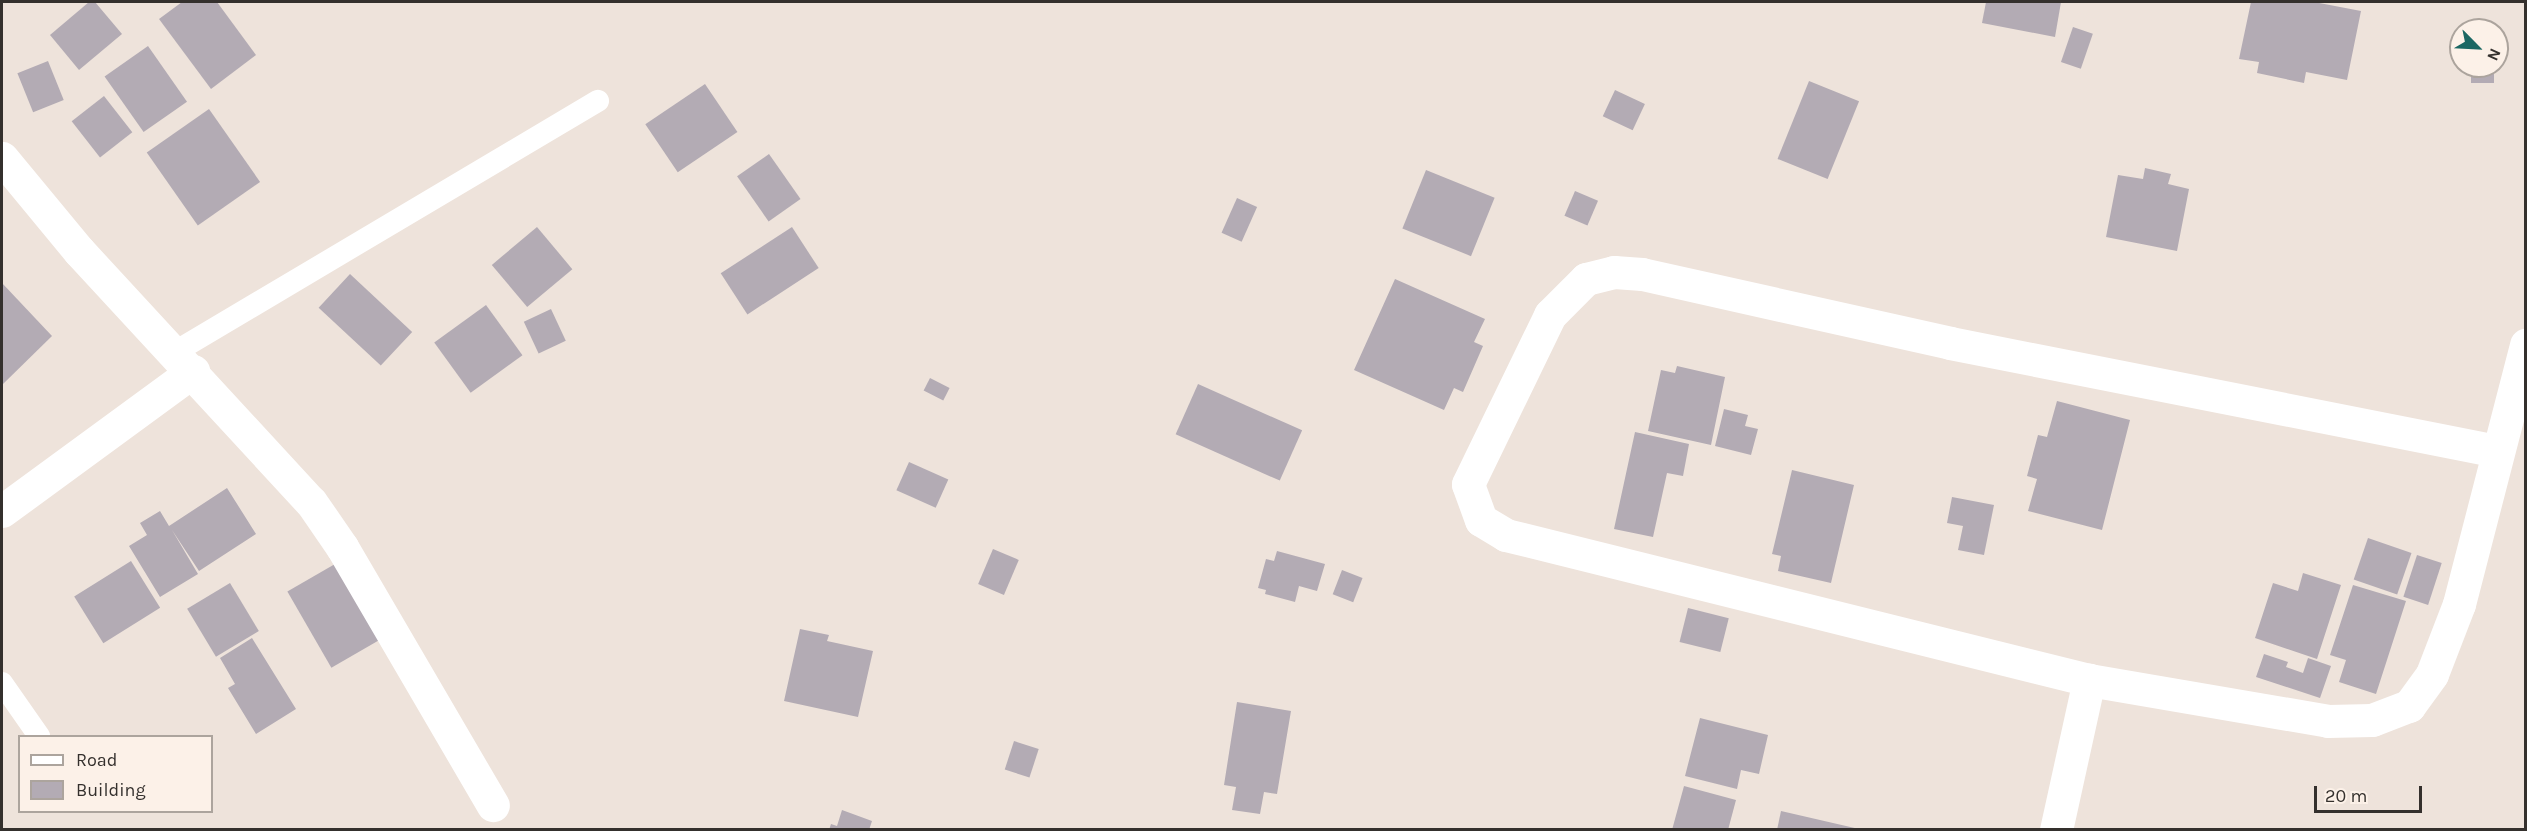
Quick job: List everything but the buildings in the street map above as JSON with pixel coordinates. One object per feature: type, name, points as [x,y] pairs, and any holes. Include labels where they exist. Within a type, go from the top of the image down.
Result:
[{"type":"street","points":[[2,158],[79,251],[311,502],[342,547],[493,805]]},
{"type":"street","points":[[2497,451],[1950,344],[1642,274],[1614,272],[1586,279],[1550,315],[1468,484],[1481,520],[1506,535],[2089,680],[2328,721],[2372,720],[2409,706],[2432,674],[2459,604],[2526,344]]},
{"type":"street","points":[[2,511],[184,362]]},
{"type":"street","points":[[2056,830],[2089,680]]},
{"type":"lane","points":[[184,362],[598,101]]},
{"type":"lane","points":[[2,683],[38,735]]}]
